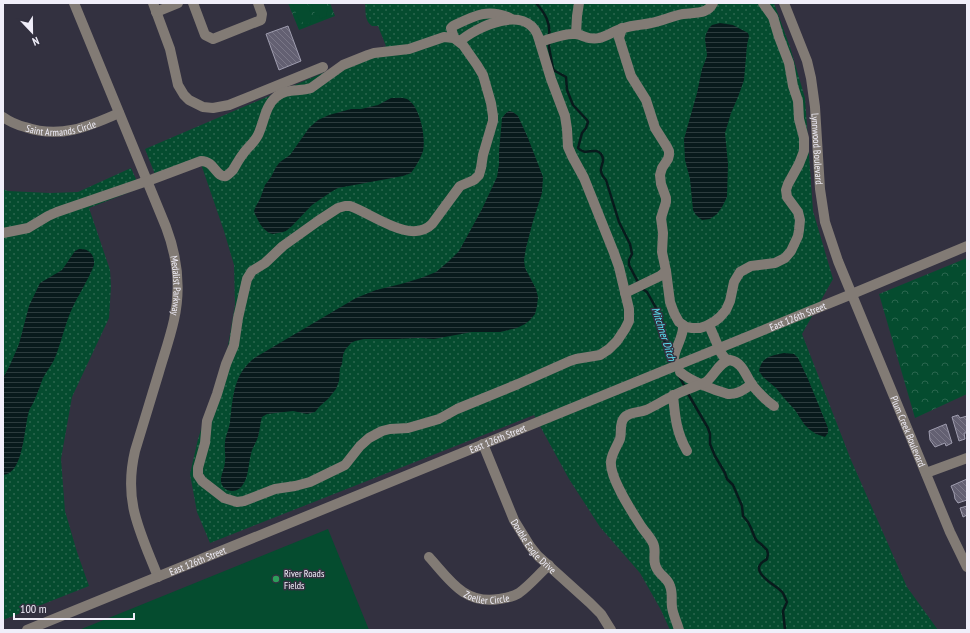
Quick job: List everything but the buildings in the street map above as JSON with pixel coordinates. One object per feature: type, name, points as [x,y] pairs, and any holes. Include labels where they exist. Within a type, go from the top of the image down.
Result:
[{"type":"street","name":"Medalist Parkway","points":[[74,3],[169,235],[174,251],[177,278],[177,298],[174,319],[134,451],[130,476],[131,498],[136,521],[158,577]]},
{"type":"street","points":[[178,3],[155,7],[170,49],[178,85],[189,100],[202,107],[213,108],[229,105],[323,67]]},
{"type":"street","points":[[193,3],[206,35],[213,39],[261,20],[262,14],[258,3]]},
{"type":"street","points":[[576,34],[579,3]]},
{"type":"street","points":[[597,39],[622,28],[651,23],[684,14],[701,13],[708,9],[713,3]]},
{"type":"street","points":[[622,28],[619,38],[631,76],[646,100],[655,128],[667,147],[669,155],[662,168],[660,176],[666,198],[661,218],[663,233],[662,248],[670,302],[679,322],[686,327],[700,328],[709,325],[720,317],[726,310],[730,301],[734,282],[740,272],[751,266],[775,263],[785,258],[791,251],[798,236],[800,220],[798,212],[787,197],[786,190],[801,160],[804,151],[804,138],[799,120],[798,101],[789,63],[779,37],[774,17],[764,3]]},
{"type":"street","name":"Lynnwood Boulevard","points":[[784,3],[807,61],[811,78],[815,107],[820,189],[825,222],[838,261],[852,294]]},
{"type":"street","points":[[3,233],[28,228],[57,212],[201,162],[208,162],[221,176],[226,176],[233,170],[241,156],[255,140],[271,102],[276,96],[292,90],[311,88],[343,65],[368,55],[409,49],[438,39],[450,37],[457,40],[490,24],[504,20],[523,21],[533,26],[542,41],[551,79],[565,116],[568,148],[584,178],[619,267],[629,309],[626,329],[617,341],[597,356],[570,361],[439,418],[408,428],[382,431],[360,446],[345,465],[299,486],[275,489],[248,500],[236,502],[224,498],[204,483],[198,475],[198,468],[205,443],[207,421],[234,345],[236,327],[249,274],[265,263],[283,246],[318,221],[338,208],[345,206],[353,207],[398,228],[412,231],[424,230],[432,224],[460,186],[474,180],[479,175],[483,155],[492,127],[493,116],[489,95],[480,70],[467,51],[457,40],[451,28],[483,13],[493,13],[514,20]]},
{"type":"street","points":[[542,41],[576,34],[587,38],[621,44]]},
{"type":"street","name":"Saint Armands Circle","points":[[3,117],[30,129],[57,133],[85,127],[119,114]]},
{"type":"street","name":"East 126th Street","points":[[27,630],[967,246]]},
{"type":"street","points":[[625,293],[660,276],[666,271]]},
{"type":"street","points":[[643,284],[660,284],[668,289]]},
{"type":"street","name":"Plum Creek Boulevard","points":[[852,294],[950,532],[967,567]]},
{"type":"street","points":[[674,358],[675,351],[683,334],[683,325]]},
{"type":"street","points":[[709,325],[719,348],[727,360]]},
{"type":"street","points":[[679,630],[672,609],[672,592],[670,584],[658,572],[655,565],[655,550],[653,543],[640,525],[621,492],[612,472],[610,464],[613,451],[620,439],[621,422],[623,418],[630,413],[646,410],[709,380],[727,360],[732,360],[738,363],[752,384],[769,403],[774,406]]},
{"type":"street","points":[[680,372],[701,384],[720,392],[731,394],[738,393],[752,384]]},
{"type":"street","points":[[673,396],[677,427],[681,440],[687,450]]},
{"type":"street","name":"Double Eagle Drive","points":[[483,444],[514,520],[521,533],[538,556],[601,614],[611,630]]},
{"type":"street","points":[[926,473],[967,458]]},
{"type":"street","name":"Zoeller Circle","points":[[429,557],[454,586],[464,593],[473,597],[494,600],[518,594],[548,565]]},
{"type":"green space","points":[[288,3],[330,3],[335,16],[299,30]]},
{"type":"green space","points":[[292,3],[307,3],[312,17],[310,19],[311,23],[304,25],[302,21],[300,22]]},
{"type":"green space","points":[[311,3],[325,3],[328,11],[326,12],[327,16],[320,19],[319,15],[316,16]]},
{"type":"green space","points":[[365,3],[774,3],[790,47],[805,98],[813,211],[833,279],[802,334],[851,460],[907,587],[938,630],[670,630],[661,610],[640,573],[600,527],[569,479],[534,415],[210,543],[197,512],[190,474],[198,439],[228,346],[235,305],[234,265],[201,164],[158,182],[145,149],[386,46],[378,26],[372,26],[369,24],[366,16]]},
{"type":"green space","points":[[131,168],[140,188],[89,208],[110,270],[111,286],[109,318],[72,397],[61,459],[65,511],[89,586],[3,620],[3,189],[8,191],[50,193],[78,192]]},
{"type":"green space","points":[[967,258],[967,394],[915,418],[879,294]]},
{"type":"green space","name":"River Roads Fields","points":[[328,529],[369,630],[79,630]]},
{"type":"shaded area","points":[[720,23],[733,25],[748,33],[749,36],[744,80],[725,133],[728,164],[727,197],[717,214],[710,219],[702,220],[693,210],[690,179],[685,160],[684,139],[707,55],[705,39],[706,34],[712,25]]},
{"type":"shaded area","points":[[391,98],[405,98],[412,103],[421,122],[424,138],[423,151],[411,173],[403,176],[338,188],[312,205],[286,231],[273,234],[264,229],[254,211],[265,185],[276,167],[290,155],[309,128],[318,120],[329,115],[351,109],[361,109],[378,105]]},
{"type":"shaded area","points":[[509,111],[518,116],[543,177],[542,193],[533,221],[524,260],[525,268],[536,289],[538,297],[535,314],[525,324],[517,328],[500,332],[472,332],[434,339],[364,339],[351,343],[343,355],[339,381],[336,389],[328,399],[315,412],[307,414],[293,411],[267,414],[262,417],[247,475],[242,486],[233,491],[224,488],[221,480],[225,464],[225,440],[229,425],[233,395],[238,378],[248,363],[356,298],[376,290],[421,278],[436,272],[449,261],[459,251],[482,209],[497,177],[502,118]]},
{"type":"shaded area","points":[[79,249],[86,250],[91,253],[94,265],[71,311],[54,360],[43,378],[29,411],[19,458],[15,467],[10,473],[3,475],[3,378],[19,344],[29,306],[40,283],[62,270],[75,251]]},
{"type":"shaded area","points":[[784,353],[794,354],[798,358],[828,428],[828,433],[825,437],[816,434],[804,424],[795,410],[759,371],[762,362],[771,356]]},
{"type":"waterway","name":"Mitchner Ditch","points":[[536,3],[547,18],[549,37]]},
{"type":"waterway","name":"Mitchner Ditch","points":[[549,42],[553,69],[566,77],[567,90],[573,105],[588,122],[582,133],[578,148],[584,152],[599,152],[603,157],[601,172],[606,180],[619,222],[630,244],[632,254],[629,260],[629,265],[639,284]]},
{"type":"waterway","name":"Mitchner Ditch","points":[[641,288],[647,292],[662,321],[664,339],[670,359]]},
{"type":"waterway","name":"Mitchner Ditch","points":[[679,376],[685,387]]},
{"type":"waterway","name":"Mitchner Ditch","points":[[687,392],[708,428],[710,434],[710,444],[727,479],[733,485],[742,506],[743,516],[748,522],[757,541],[767,550],[767,559],[761,563],[759,568],[766,580],[782,592],[787,602],[783,611],[785,630]]},
{"type":"place","name":"River Roads Fields","points":[[276,579]]}]
